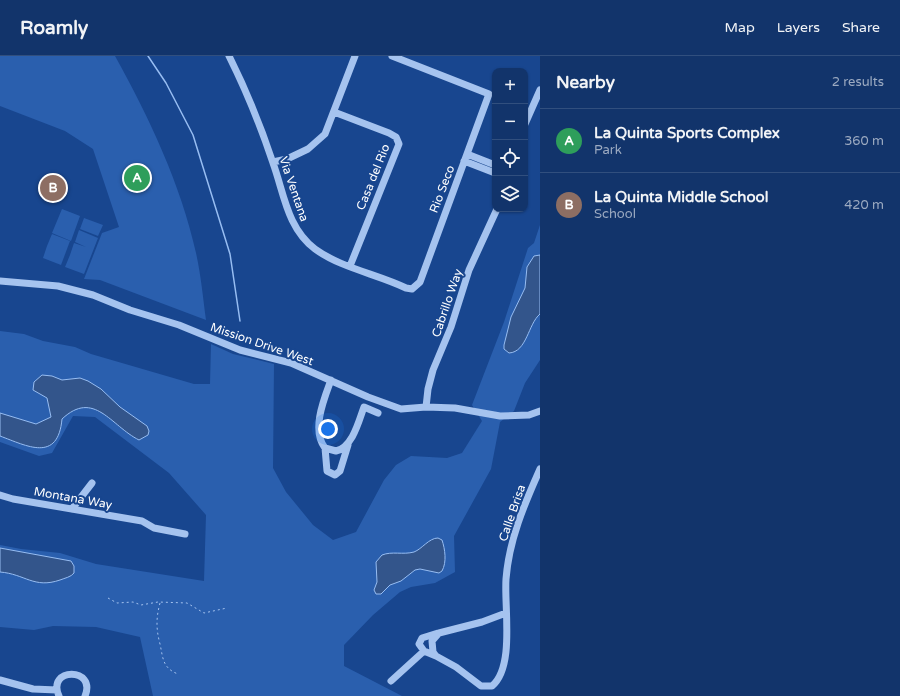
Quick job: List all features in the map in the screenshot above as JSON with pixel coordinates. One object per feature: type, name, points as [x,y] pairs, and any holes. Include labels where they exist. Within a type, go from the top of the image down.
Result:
[{"type":"street","name":"Via Ventana","points":[[229,56],[273,162],[292,221],[299,233],[309,244],[322,254],[406,288],[412,289]]},
{"type":"street","points":[[273,162],[287,159],[308,149],[324,134],[355,56]]},
{"type":"street","name":"Rio Seco","points":[[392,56],[488,94],[420,282],[412,289]]},
{"type":"street","points":[[528,117],[540,90]]},
{"type":"street","name":"Casa del Rio","points":[[334,112],[389,132],[396,136],[399,144],[350,266]]},
{"type":"street","points":[[467,154],[492,164]]},
{"type":"street","points":[[464,162],[492,172]]},
{"type":"street","name":"Cabrillo Way","points":[[426,407],[430,377],[451,327],[469,270],[496,212]]},
{"type":"street","name":"Mission Drive West","points":[[0,281],[58,286],[94,295],[179,325],[240,350],[291,363],[401,409],[426,407],[476,410],[500,416],[529,415],[540,411]]},
{"type":"street","points":[[331,380],[323,404],[320,420],[321,440],[325,448],[327,471],[335,475],[340,471],[364,407],[378,412]]},
{"type":"street","points":[[325,448],[332,451],[340,450],[350,441]]},
{"type":"street","name":"Calle Brisa","points":[[436,656],[456,667],[481,686],[492,686],[499,678],[503,666],[507,634],[506,581],[509,553],[516,525],[540,469]]},
{"type":"street","points":[[72,509],[92,483]]},
{"type":"street","name":"Montana Way","points":[[0,495],[13,499],[142,521],[154,528],[184,534]]},
{"type":"street","points":[[436,656],[424,651],[419,644],[422,638],[482,622],[506,613]]},
{"type":"street","points":[[436,656],[432,646],[435,637],[439,633]]},
{"type":"street","points":[[391,681],[424,651]]},
{"type":"street","points":[[0,680],[33,689],[58,693],[58,684],[62,677],[68,674],[76,674],[81,677],[86,684],[84,696]]},
{"type":"path","points":[[108,598],[121,603],[133,602],[144,605],[160,602],[187,603],[204,612],[227,608]]},
{"type":"path","points":[[160,602],[156,619],[156,632],[160,646],[160,654],[170,670],[178,674]]},
{"type":"shaded area","points":[[0,56],[115,56],[152,127],[182,202],[198,261],[206,320],[100,280],[84,279],[102,233],[119,227],[93,149],[65,131],[0,106]]},
{"type":"shaded area","points":[[62,209],[80,216],[71,241],[52,233]]},
{"type":"shaded area","points":[[84,218],[103,225],[98,236],[80,229]]},
{"type":"shaded area","points":[[540,225],[540,360],[525,383],[514,411],[500,422],[491,469],[454,536],[455,572],[435,583],[411,587],[400,592],[373,615],[344,645],[344,666],[402,696],[153,696],[140,637],[96,627],[53,626],[34,630],[0,627],[0,545],[60,553],[96,564],[204,581],[206,515],[169,473],[95,417],[73,416],[52,453],[39,456],[0,442],[0,331],[24,334],[43,341],[75,347],[91,354],[194,384],[210,384],[211,344],[233,354],[274,364],[273,468],[286,492],[313,525],[333,540],[356,532],[384,480],[396,465],[411,456],[447,458],[462,453],[482,421],[472,405],[504,322],[528,248],[534,243]]},
{"type":"shaded area","points":[[79,230],[98,238],[84,274],[65,267],[74,243],[86,247],[75,242]]},
{"type":"shaded area","points":[[52,234],[70,241],[61,265],[43,258]]},
{"type":"shaded area","points":[[540,255],[540,314],[533,324],[524,343],[520,348],[509,353],[504,349],[504,345],[511,317],[525,288],[527,267],[534,256]]},
{"type":"shaded area","points":[[42,375],[52,376],[62,380],[80,378],[88,381],[101,389],[120,407],[147,426],[149,431],[148,435],[139,440],[102,413],[93,409],[84,408],[73,411],[62,419],[59,433],[54,442],[48,446],[40,448],[30,447],[0,436],[0,413],[36,424],[51,417],[47,398],[33,390],[34,382]]},
{"type":"shaded area","points":[[435,538],[442,540],[445,551],[445,564],[442,571],[439,573],[420,569],[415,570],[401,581],[390,585],[381,594],[376,594],[374,590],[377,582],[376,562],[382,555],[390,553],[414,552]]},
{"type":"shaded area","points":[[0,548],[71,561],[74,566],[74,573],[60,580],[43,583],[9,573],[0,572]]},
{"type":"waterway","points":[[148,56],[166,83],[193,135],[230,254],[240,321]]},
{"type":"place","name":"La Quinta Sports Complex","points":[[137,178]]},
{"type":"place","name":"La Quinta Middle School","points":[[53,188]]}]
